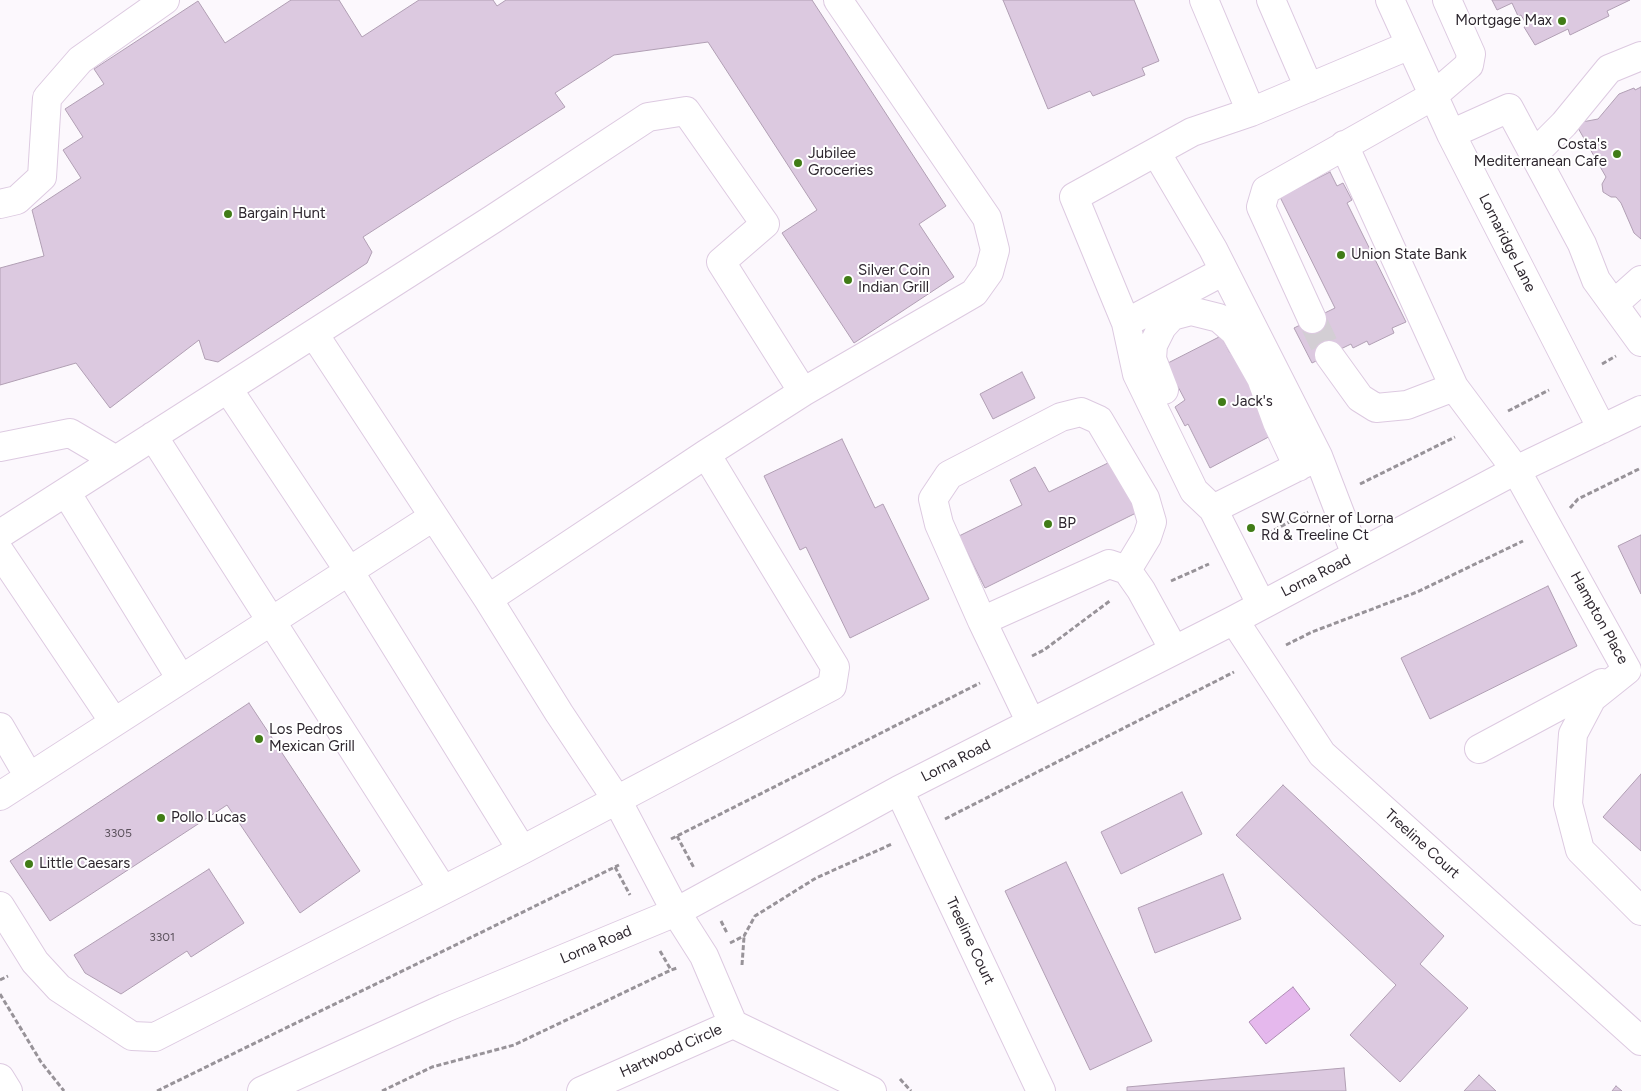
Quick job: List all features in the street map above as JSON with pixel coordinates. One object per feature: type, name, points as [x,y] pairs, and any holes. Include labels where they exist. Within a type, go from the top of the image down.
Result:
[{"type":"street","points":[[0,204],[17,200],[42,177],[47,98],[80,60],[165,0]]},
{"type":"street","points":[[488,599],[803,392],[974,292],[989,272],[994,250],[987,218],[838,0]]},
{"type":"street","points":[[1204,0],[1251,112]]},
{"type":"street","points":[[1271,0],[1309,88]]},
{"type":"street","name":"Lornaridge Lane","points":[[1390,0],[1451,134],[1602,429]]},
{"type":"street","points":[[1312,320],[1261,207],[1266,190],[1433,96],[1469,65],[1471,54],[1446,0]]},
{"type":"street","points":[[1218,507],[1194,491],[1137,374],[1126,323],[1074,197],[1192,132],[1251,112],[1410,44]]},
{"type":"street","points":[[1534,154],[1564,124],[1609,69],[1641,56]]},
{"type":"street","points":[[1451,134],[1509,108],[1582,244],[1596,280],[1614,304],[1633,347]]},
{"type":"street","points":[[0,534],[314,334],[648,117],[686,111],[766,224],[721,262],[803,392]]},
{"type":"street","name":"Hampton Place","points":[[1344,145],[1454,387],[1516,470],[1549,528],[1634,666],[1592,698],[1573,734],[1568,804],[1580,850],[1641,911]]},
{"type":"street","points":[[1156,152],[1224,271],[1308,461]]},
{"type":"street","points":[[1126,323],[1224,271]]},
{"type":"street","points":[[1614,304],[1641,280]]},
{"type":"street","points":[[1261,604],[1235,552],[1218,507],[1152,359],[1153,345],[1162,327],[1172,316],[1191,311],[1204,313],[1219,318],[1235,332],[1261,378],[1277,422],[1334,497],[1356,555]]},
{"type":"street","name":"Hartwood Circle","points":[[314,334],[617,800],[676,912],[704,956],[733,1024],[872,1091]]},
{"type":"street","points":[[1329,355],[1360,398],[1376,408],[1407,405],[1454,387]]},
{"type":"street","points":[[228,388],[349,571],[522,850]]},
{"type":"street","name":"Lorna Road","points":[[262,1091],[445,1008],[676,912],[899,790],[1234,620],[1516,470],[1641,410]]},
{"type":"street","points":[[1031,723],[982,621],[939,524],[933,499],[949,475],[1061,417],[1081,412],[1099,420],[1145,498],[1152,522],[1134,580]]},
{"type":"street","points":[[0,447],[70,434],[116,460]]},
{"type":"street","points":[[153,436],[443,890]]},
{"type":"street","points":[[0,906],[35,962],[59,988],[132,1036],[155,1037],[522,850],[832,686],[835,667],[706,454]]},
{"type":"street","points":[[1218,507],[1308,461]]},
{"type":"street","points":[[66,492],[181,679]]},
{"type":"street","points":[[0,796],[433,517]]},
{"type":"street","points":[[0,552],[114,722]]},
{"type":"street","points":[[982,621],[1109,564],[1134,580],[1174,650]]},
{"type":"street","name":"Treeline Court","points":[[1234,620],[1322,754],[1641,1041]]},
{"type":"street","points":[[1479,749],[1634,666]]},
{"type":"street","points":[[0,727],[29,777]]},
{"type":"street","name":"Treeline Court","points":[[899,790],[1041,1091]]},
{"type":"street","name":"Hartwood Circle","points":[[581,1091],[733,1024]]},
{"type":"street","points":[[0,1078],[8,1091]]},
{"type":"path","points":[[157,1091],[615,867],[1044,650],[1116,596],[1134,580],[1169,582],[1235,552],[1334,497],[1576,378],[1633,347]]},
{"type":"path","points":[[743,970],[744,936],[756,916],[816,878],[919,832],[1312,632],[1417,592],[1549,528],[1578,499],[1641,468]]},
{"type":"path","points":[[615,867],[671,970]]},
{"type":"path","points":[[382,1091],[432,1067],[514,1045],[744,936]]},
{"type":"path","points":[[0,994],[41,1062],[64,1091]]},
{"type":"path","points":[[895,1076],[911,1091]]},
{"type":"shaded area","points":[[1293,987],[1310,1009],[1266,1044],[1249,1022]]},
{"type":"building","points":[[291,0],[339,0],[362,37],[419,0],[493,0],[497,6],[506,0],[812,0],[946,206],[919,224],[954,277],[854,343],[782,233],[817,210],[708,42],[614,55],[555,93],[565,107],[363,237],[372,252],[367,263],[218,362],[205,359],[199,340],[110,408],[76,363],[0,385],[0,268],[44,256],[32,210],[81,178],[63,150],[83,137],[65,109],[104,84],[94,69],[198,1],[225,43]]},
{"type":"building","points":[[1003,0],[1134,0],[1159,61],[1142,68],[1145,75],[1093,96],[1090,91],[1048,109]]},
{"type":"building","name":"Mortgage Max","points":[[1492,0],[1630,0],[1607,11],[1609,16],[1570,35],[1568,29],[1535,45],[1524,27],[1527,25],[1521,15],[1518,16],[1512,3],[1497,10]]},
{"type":"building","name":"Costa's Mediterranean Cafe","points":[[1641,87],[1641,239],[1634,233],[1621,203],[1616,197],[1611,197],[1603,192],[1602,184],[1606,177],[1578,128],[1582,122],[1598,119],[1619,94]]},
{"type":"building","name":"Union State Bank","points":[[1330,172],[1337,186],[1343,183],[1352,200],[1347,203],[1406,322],[1392,328],[1394,333],[1369,345],[1367,341],[1353,348],[1351,344],[1312,363],[1294,328],[1335,308],[1280,197]]},
{"type":"building","name":"Jack's","points":[[1221,336],[1230,353],[1236,350],[1278,432],[1210,468],[1188,424],[1185,426],[1175,407],[1185,400],[1166,364]]},
{"type":"building","points":[[1022,372],[1035,398],[993,419],[980,394]]},
{"type":"building","points":[[842,439],[875,508],[883,504],[929,599],[850,638],[806,547],[800,550],[764,476]]},
{"type":"building","name":"BP","points":[[1112,461],[1138,512],[985,588],[959,536],[1022,505],[1010,480],[1035,467],[1049,492]]},
{"type":"building","points":[[1641,535],[1641,594],[1618,546]]},
{"type":"building","points":[[1548,586],[1577,646],[1430,719],[1401,658]]},
{"type":"building","points":[[249,703],[360,871],[300,913],[227,805],[50,921],[10,861]]},
{"type":"building","points":[[1641,774],[1641,851],[1603,817]]},
{"type":"building","points":[[1283,785],[1444,936],[1420,964],[1468,1008],[1400,1082],[1350,1035],[1396,985],[1236,835]]},
{"type":"building","points":[[1182,792],[1202,834],[1121,874],[1101,832]]},
{"type":"building","points":[[1066,862],[1152,1041],[1090,1070],[1005,891]]},
{"type":"building","points":[[209,869],[244,923],[191,957],[187,951],[121,994],[85,973],[74,955]]},
{"type":"building","points":[[1223,874],[1241,919],[1155,953],[1138,908]]},
{"type":"building","points":[[1344,1068],[1346,1091],[1127,1091],[1127,1087]]},
{"type":"building","points":[[1479,1075],[1496,1091],[1464,1091]]},
{"type":"building","points":[[1616,1086],[1622,1091],[1612,1091]]},
{"type":"tunnel","points":[[1312,319],[1329,355]]},
{"type":"place","name":"Mortgage Max","points":[[1562,21]]},
{"type":"place","name":"Costa's Mediterranean Cafe","points":[[1617,154]]},
{"type":"place","name":"Jubilee Groceries","points":[[798,163]]},
{"type":"place","name":"Bargain Hunt","points":[[228,214]]},
{"type":"place","name":"Union State Bank","points":[[1341,255]]},
{"type":"place","name":"Silver Coin Indian Grill","points":[[848,280]]},
{"type":"place","name":"Jack's","points":[[1222,402]]},
{"type":"place","name":"BP","points":[[1048,524]]},
{"type":"place","name":"SW Corner of Lorna Rd & Treeline Ct","points":[[1251,528]]},
{"type":"place","name":"Los Pedros Mexican Grill","points":[[259,739]]},
{"type":"place","name":"Pollo Lucas","points":[[161,818]]},
{"type":"place","name":"Little Caesars","points":[[29,864]]}]
